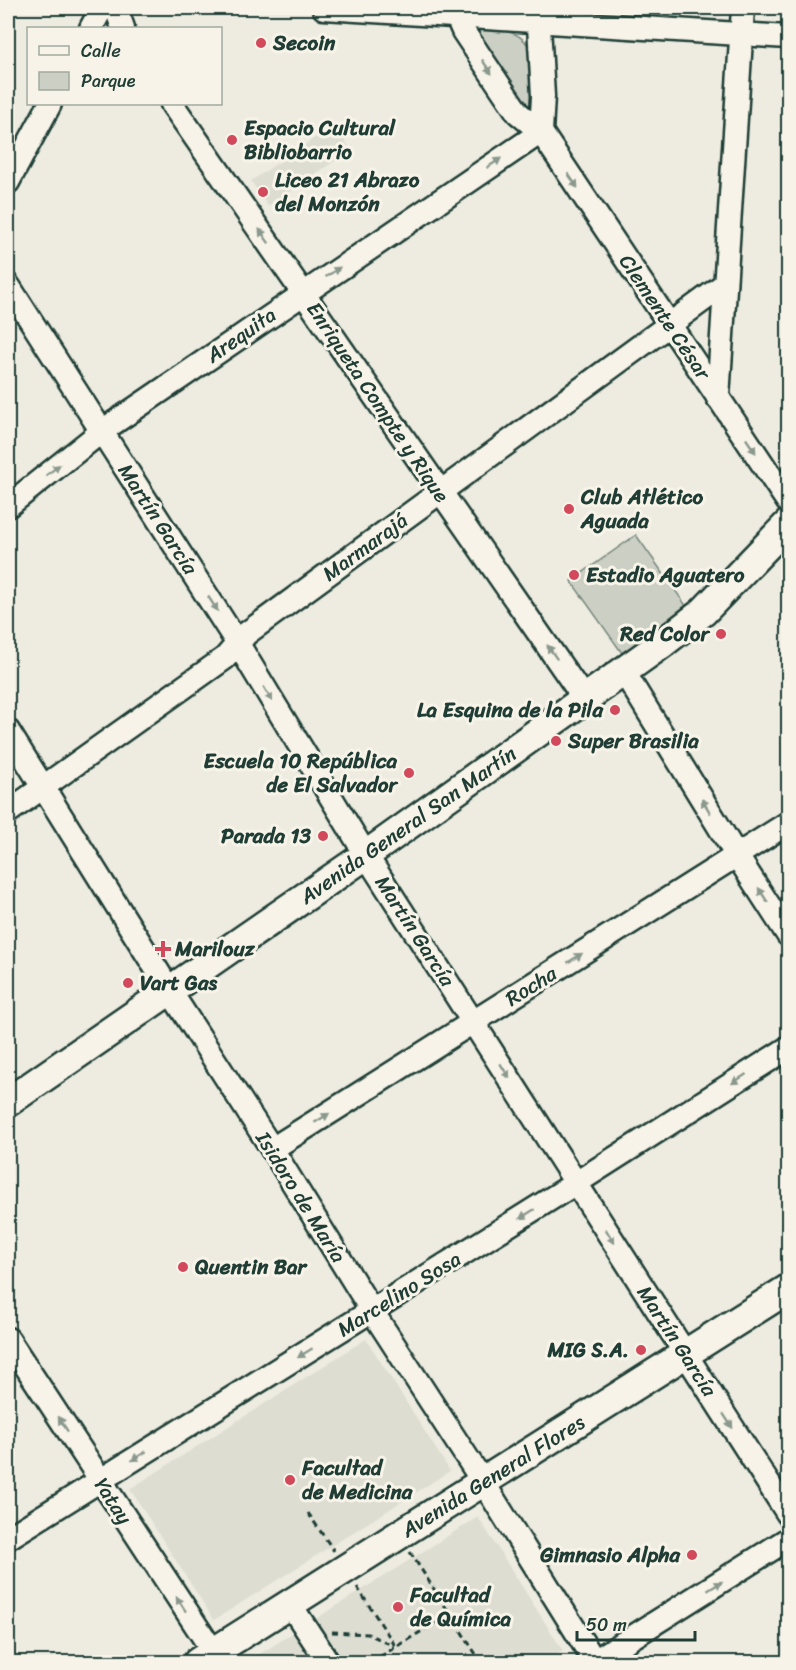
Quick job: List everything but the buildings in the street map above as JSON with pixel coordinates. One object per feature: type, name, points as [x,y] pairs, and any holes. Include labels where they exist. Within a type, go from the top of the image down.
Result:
[{"type":"main road","name":"Avenida General San Martín","points":[[8,1102],[366,855],[624,672],[703,612],[789,524]]},
{"type":"main road","name":"Avenida General Flores","points":[[210,1659],[290,1604],[789,1289]]},
{"type":"street","points":[[92,27],[102,8]]},
{"type":"street","points":[[116,8],[123,27]]},
{"type":"street","points":[[324,8],[457,17],[538,14],[789,37]]},
{"type":"street","points":[[718,398],[743,8]]},
{"type":"street","points":[[538,14],[543,96],[541,132]]},
{"type":"street","name":"Clemente César","points":[[457,17],[463,32],[519,113],[525,121],[541,132],[789,502]]},
{"type":"street","points":[[8,182],[49,105]]},
{"type":"street","name":"Enriqueta Compte y Rique","points":[[173,105],[585,700]]},
{"type":"street","name":"Arequita","points":[[8,506],[102,431],[541,132]]},
{"type":"street","name":"Marmarajá","points":[[8,812],[225,658],[247,633],[725,284]]},
{"type":"street","name":"Martín García","points":[[8,285],[238,644],[366,855],[789,1514]]},
{"type":"street","points":[[624,672],[737,856],[789,935]]},
{"type":"street","name":"Isidoro de María","points":[[8,731],[372,1311],[483,1482],[594,1662]]},
{"type":"street","name":"Rocha","points":[[272,1149],[789,822]]},
{"type":"street","name":"Marcelino Sosa","points":[[8,1538],[789,1048]]},
{"type":"street","name":"Yatay","points":[[8,1339],[100,1480],[210,1659]]},
{"type":"street","points":[[594,1662],[789,1539]]},
{"type":"street","points":[[290,1604],[328,1662]]},
{"type":"path","points":[[399,1535],[481,1662]]},
{"type":"path","points":[[371,1662],[450,1614]]},
{"type":"path","points":[[307,1630],[368,1634],[396,1647]]},
{"type":"shaded area","points":[[334,125],[351,150],[268,206],[251,181]]},
{"type":"shaded area","name":"Facultad de Medicina","points":[[366,1339],[450,1471],[214,1620],[130,1489]]},
{"type":"shaded area","points":[[478,1517],[563,1651],[544,1662],[247,1662]]},
{"type":"green space","points":[[472,28],[510,32],[523,39],[528,45],[535,110],[532,117],[517,106],[519,94]]},
{"type":"green space","name":"Club Atlético Aguada","points":[[636,535],[687,607],[622,653],[571,581]]},
{"type":"place","name":"Secoin","points":[[261,43]]},
{"type":"place","name":"Espacio Cultural Bibliobarrio","points":[[232,140]]},
{"type":"place","name":"Liceo 21 Abrazo del Monzón","points":[[263,192]]},
{"type":"place","name":"Club Atlético Aguada","points":[[569,509]]},
{"type":"place","name":"Estadio Aguatero","points":[[574,575]]},
{"type":"place","name":"Red Color","points":[[721,634]]},
{"type":"place","name":"La Esquina de la Pila","points":[[615,710]]},
{"type":"place","name":"Super Brasilia","points":[[556,741]]},
{"type":"place","name":"Escuela 10 República de El Salvador","points":[[409,773]]},
{"type":"place","name":"Parada 13","points":[[323,836]]},
{"type":"place","name":"Marilouz","points":[[163,949]]},
{"type":"place","name":"Vart Gas","points":[[128,983]]},
{"type":"place","name":"Quentin Bar","points":[[183,1267]]},
{"type":"place","name":"MIG S.A.","points":[[641,1350]]},
{"type":"place","name":"Facultad de Medicina","points":[[290,1480]]},
{"type":"place","name":"Gimnasio Alpha","points":[[692,1555]]},
{"type":"place","name":"Facultad de Química","points":[[398,1607]]}]
